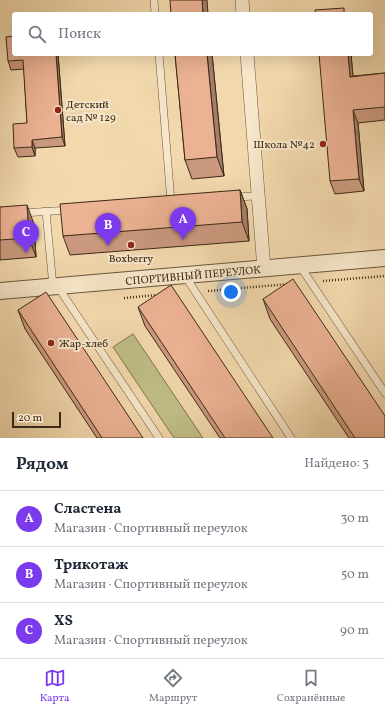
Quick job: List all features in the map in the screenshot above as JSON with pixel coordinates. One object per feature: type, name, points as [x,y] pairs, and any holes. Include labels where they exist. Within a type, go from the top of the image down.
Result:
[{"type":"street","points":[[242,0],[243,12]]},
{"type":"street","points":[[247,56],[264,269]]},
{"type":"street","name":"СПОРТИВНЫЙ ПЕРЕУЛОК","points":[[0,291],[385,258]]},
{"type":"lane","points":[[154,0],[155,12]]},
{"type":"lane","points":[[159,56],[171,202]]},
{"type":"lane","points":[[226,198],[258,196]]},
{"type":"lane","points":[[163,203],[179,201]]},
{"type":"lane","points":[[15,214],[77,209]]},
{"type":"lane","points":[[46,211],[55,287],[159,438]]},
{"type":"lane","points":[[300,266],[385,393]]},
{"type":"lane","points":[[185,276],[291,438]]},
{"type":"path","points":[[196,292],[251,288]]},
{"type":"path","points":[[119,299],[158,295]]},
{"type":"shaded area","points":[[133,334],[203,438],[174,438],[113,347]]},
{"type":"building","points":[[170,0],[202,0],[203,12],[171,12]]},
{"type":"building","points":[[344,8],[344,12],[316,12],[315,10]]},
{"type":"building","points":[[12,36],[12,56],[56,56],[62,137],[32,140],[32,147],[14,148],[13,124],[27,123],[23,60],[8,61],[6,37]]},
{"type":"building","points":[[175,56],[207,56],[217,157],[185,160]]},
{"type":"building","points":[[319,56],[348,56],[350,77],[385,73],[385,107],[353,110],[359,179],[330,181]]},
{"type":"building","points":[[240,190],[242,222],[63,236],[60,204]]},
{"type":"building","points":[[27,205],[29,238],[0,240],[0,207]]},
{"type":"building","points":[[293,279],[385,416],[385,438],[355,438],[263,299]]},
{"type":"building","points":[[171,285],[273,438],[225,438],[138,307]]},
{"type":"building","points":[[46,292],[143,438],[102,438],[18,310]]},
{"type":"place","name":"Детский сад № 129","points":[[58,110]]},
{"type":"place","name":"Школа №42","points":[[323,144]]},
{"type":"place","name":"Сластена","points":[[183,240]]},
{"type":"place","name":"Boxberry","points":[[131,245]]},
{"type":"place","name":"Трикотаж","points":[[108,246]]},
{"type":"place","name":"XS","points":[[26,253]]},
{"type":"place","name":"Жар-хлеб","points":[[51,343]]}]
